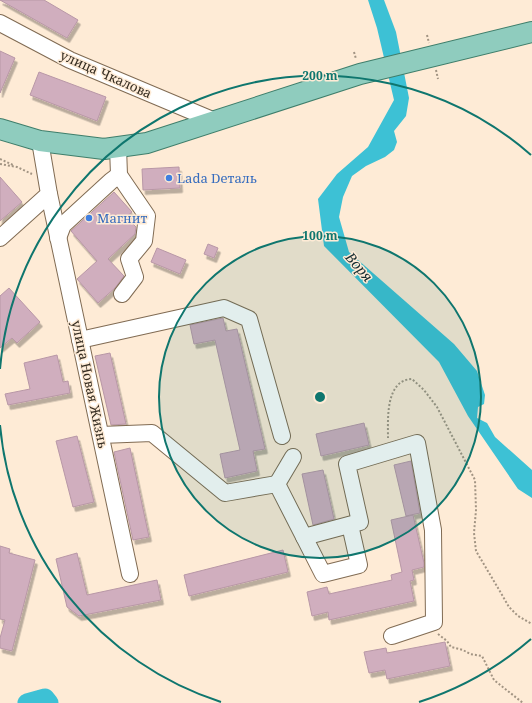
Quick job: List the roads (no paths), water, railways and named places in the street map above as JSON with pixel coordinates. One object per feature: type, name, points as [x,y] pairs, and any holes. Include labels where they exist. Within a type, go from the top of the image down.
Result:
[{"type":"main road","points":[[0,129],[40,141],[104,149],[147,143],[360,74],[532,32]]},
{"type":"street","name":"улица Чкалова","points":[[0,23],[70,60],[215,121]]},
{"type":"street","name":"улица Новая Жизнь","points":[[40,141],[58,238],[130,574]]},
{"type":"street","points":[[118,147],[119,175],[147,216],[144,241],[129,259],[135,277],[122,294]]},
{"type":"street","points":[[58,238],[63,225],[119,175]]},
{"type":"street","points":[[0,238],[49,194]]},
{"type":"street","points":[[80,340],[224,308],[249,319],[282,436]]},
{"type":"street","points":[[100,435],[152,433],[225,493],[277,484],[293,457]]},
{"type":"street","points":[[304,537],[360,522],[348,464],[418,443],[432,530],[434,622],[392,636]]},
{"type":"street","points":[[277,484],[323,574],[359,565],[350,525]]},
{"type":"water","points":[[368,0],[384,0],[396,32],[409,98],[406,116],[394,131],[397,142],[394,150],[385,157],[366,166],[352,176],[343,197],[339,217],[349,252],[454,344],[477,371],[485,395],[484,404],[478,407],[477,418],[487,423],[495,437],[532,470],[532,498],[518,489],[468,416],[439,362],[324,246],[318,199],[337,174],[368,147],[394,100],[377,28]]},
{"type":"waterway","name":"Воря","points":[[27,703],[45,698],[49,703]]},
{"type":"place","name":"Lada Dеталь","points":[[169,178]]},
{"type":"place","name":"Магнит","points":[[89,218]]}]
